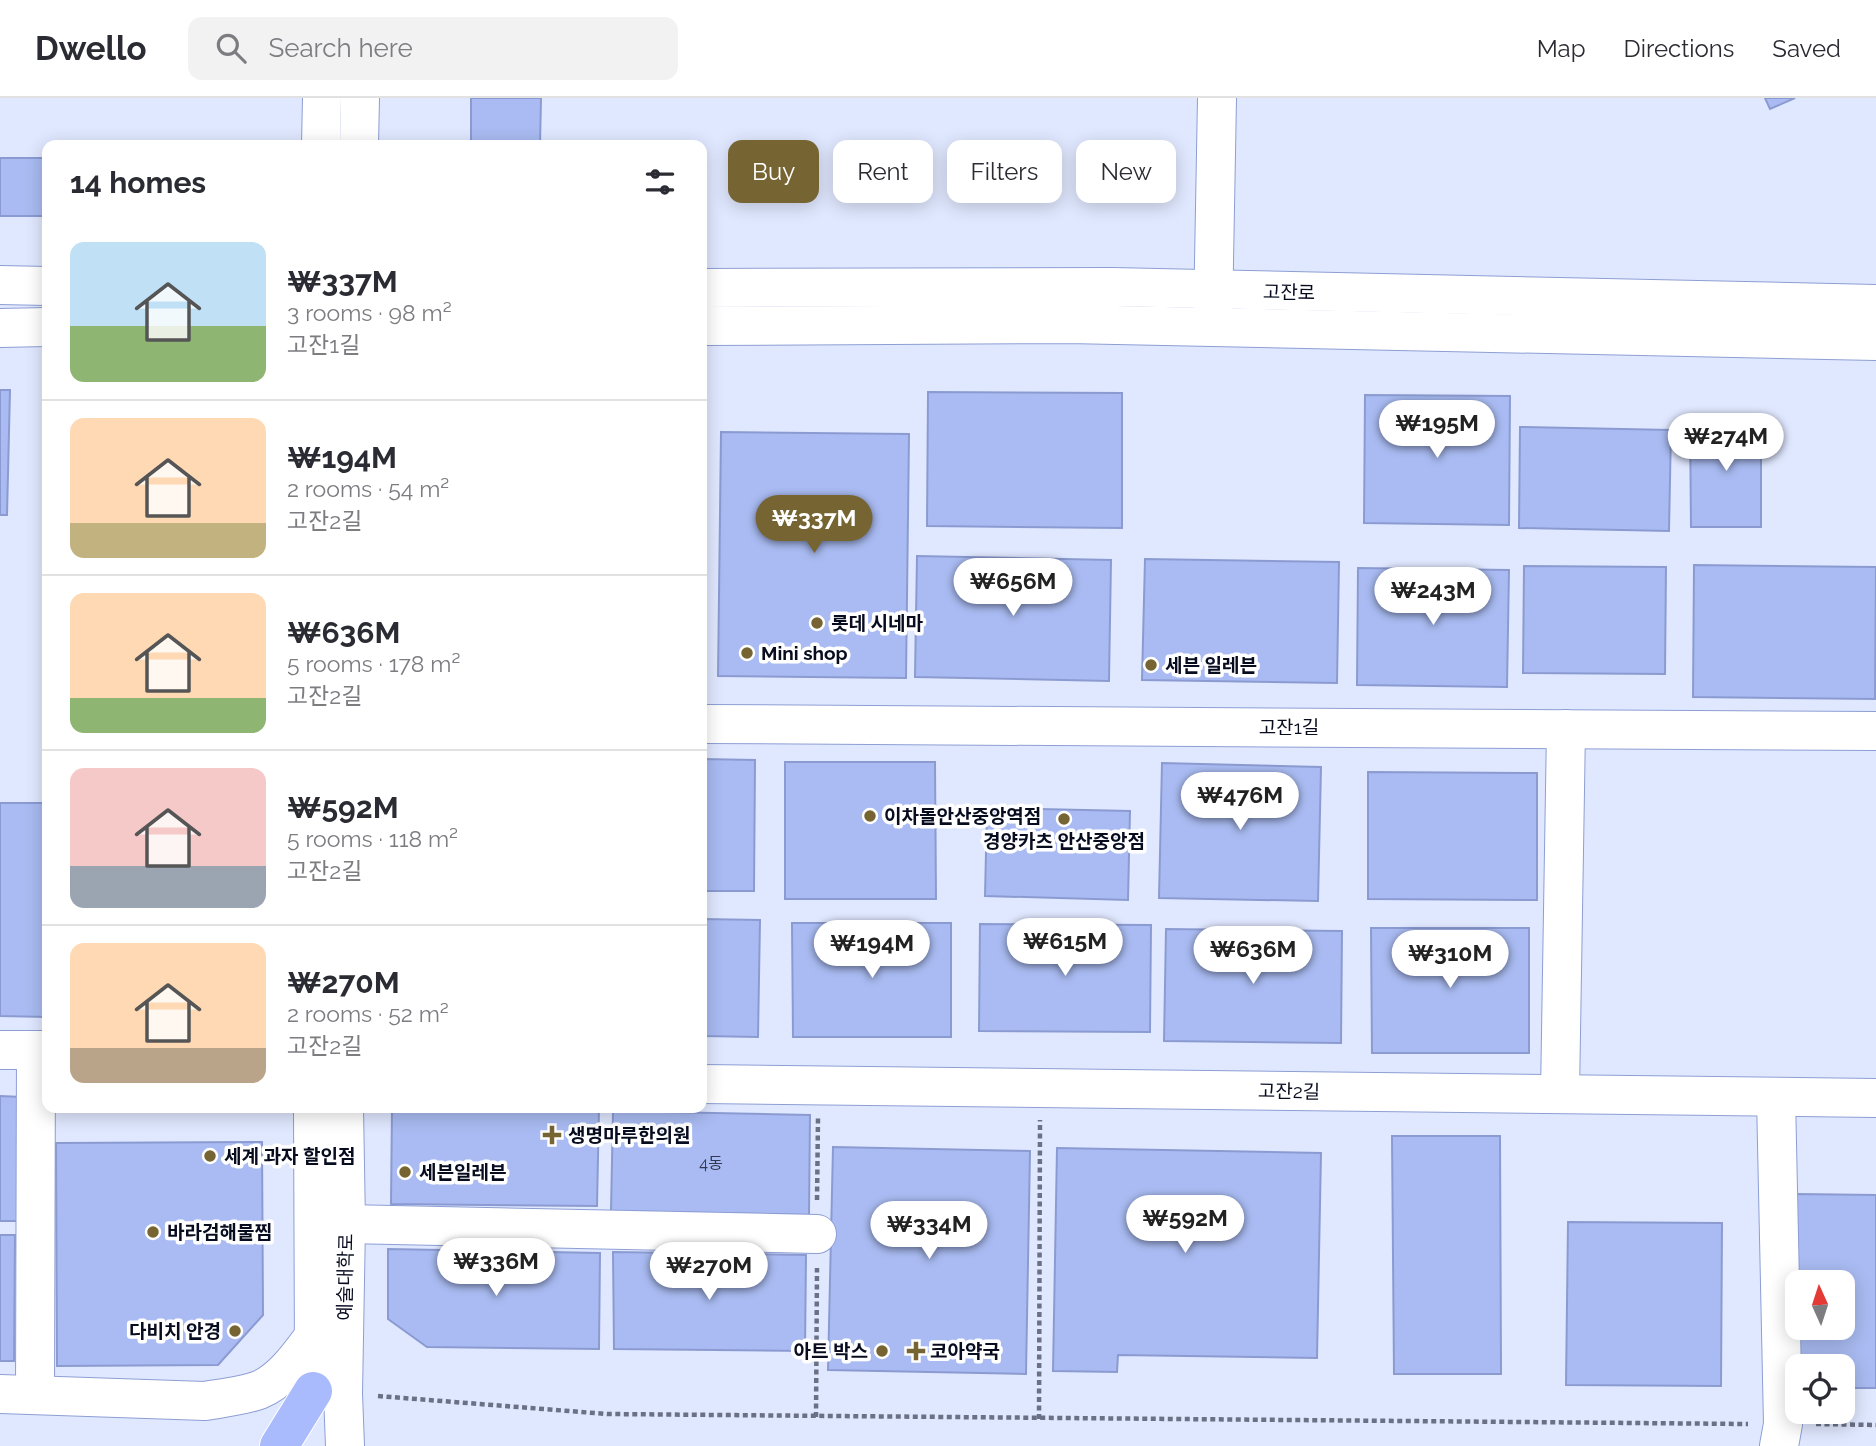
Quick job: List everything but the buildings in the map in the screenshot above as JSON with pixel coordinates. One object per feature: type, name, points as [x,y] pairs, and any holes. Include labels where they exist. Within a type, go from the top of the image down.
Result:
[{"type":"main road","points":[[279,1446],[328,1392]]},
{"type":"main road","name":"예술대학로","points":[[311,1446],[328,1392]]},
{"type":"street","points":[[321,140],[322,98]]},
{"type":"street","points":[[359,140],[360,98]]},
{"type":"street","points":[[1213,308],[1217,98]]},
{"type":"street","points":[[0,285],[42,286]]},
{"type":"street","name":"고잔로","points":[[707,288],[1112,287],[1213,308],[1876,341]]},
{"type":"street","name":"고잔로","points":[[707,326],[1054,324],[1213,308],[1876,304]]},
{"type":"street","points":[[0,328],[42,327]]},
{"type":"street","name":"고잔1길","points":[[707,724],[1876,731]]},
{"type":"street","points":[[1560,1094],[1566,729]]},
{"type":"street","points":[[28,1050],[18,1395],[205,1401],[237,1396],[261,1389],[281,1374],[314,1336]]},
{"type":"street","name":"고잔2길","points":[[707,1084],[1876,1098]]},
{"type":"street","points":[[1776,1097],[1781,1435]]},
{"type":"street","name":"예술대학로","points":[[313,1113],[314,1336],[345,1446]]},
{"type":"street","name":"예술대학로","points":[[328,1392],[346,1224],[344,1113]]},
{"type":"street","points":[[346,1224],[817,1234]]},
{"type":"path","points":[[1039,1420],[1040,1088]]},
{"type":"path","points":[[328,1392],[607,1414],[1781,1435],[1876,1425]]},
{"type":"place","name":"롯데 시네마","points":[[817,623]]},
{"type":"place","name":"Mini shop","points":[[747,653]]},
{"type":"place","name":"세븐 일레븐","points":[[1151,665]]},
{"type":"place","name":"이차돌안산중앙역점","points":[[870,816]]},
{"type":"place","name":"경양카츠 안산중앙점","points":[[1064,819]]},
{"type":"place","name":"생명마루한의원","points":[[552,1135]]},
{"type":"place","name":"세계 과자 할인점","points":[[210,1156]]},
{"type":"place","name":"세븐일레븐","points":[[405,1172]]},
{"type":"place","name":"바라검해물찜","points":[[153,1232]]},
{"type":"place","name":"다비치 안경","points":[[235,1331]]},
{"type":"place","name":"아트 박스","points":[[882,1351]]},
{"type":"place","name":"코아약국","points":[[916,1351]]}]
